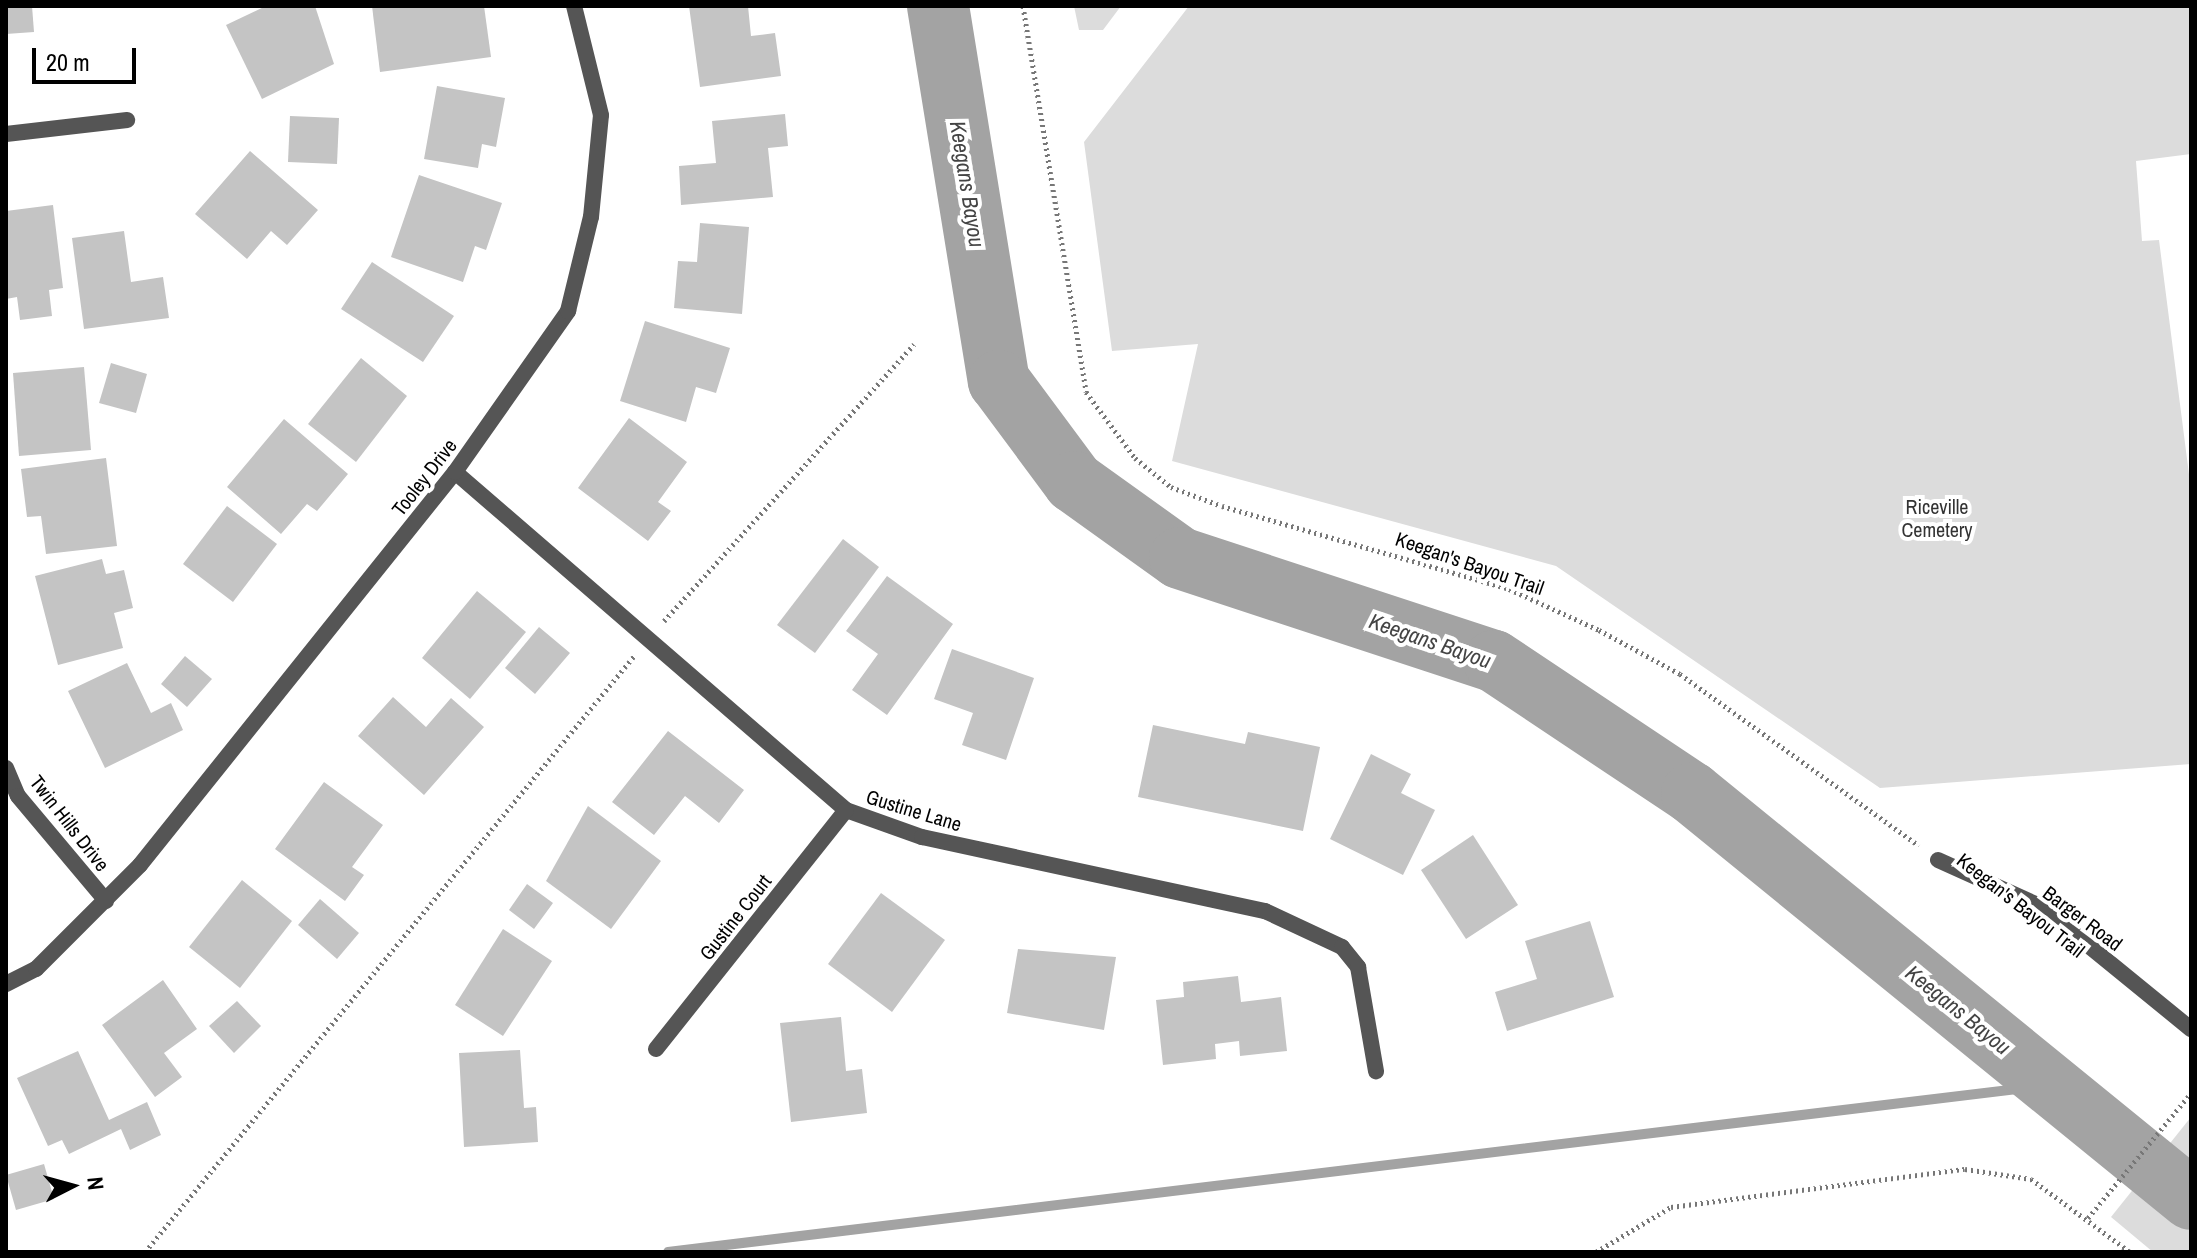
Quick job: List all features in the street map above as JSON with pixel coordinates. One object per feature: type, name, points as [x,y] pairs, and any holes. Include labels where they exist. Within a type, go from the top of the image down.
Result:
[{"type":"street","name":"Tooley Drive","points":[[6,984],[36,969],[106,901],[455,472],[568,311],[591,217],[601,115],[574,6]]},
{"type":"street","points":[[6,134],[127,120]]},
{"type":"street","name":"Gustine Lane","points":[[455,472],[846,810],[922,837],[1265,911],[1320,933],[1358,967],[1376,1071]]},
{"type":"street","name":"Twin Hills Drive","points":[[6,768],[18,796],[106,901]]},
{"type":"street","name":"Gustine Court","points":[[656,1049],[846,810]]},
{"type":"street","name":"Barger Road","points":[[1938,860],[2040,906],[2191,1029]]},
{"type":"path","name":"Keegan's Bayou Trail","points":[[1023,6],[1086,392],[1135,458],[1171,487],[1222,506],[1509,589],[1599,630],[1680,674],[1938,860]]},
{"type":"path","points":[[145,1252],[648,639],[914,344]]},
{"type":"path","points":[[2088,1218],[2191,1093]]},
{"type":"path","points":[[1596,1252],[1671,1207],[1889,1179],[2000,1172],[2031,1179],[2088,1218],[2130,1252]]},
{"type":"green space","points":[[1074,6],[1121,6],[1103,30],[1079,30]]},
{"type":"green space","name":"Riceville Cemetery","points":[[1189,6],[2191,6],[2191,154],[2136,161],[2142,241],[2159,240],[2191,490],[2191,764],[1880,788],[1556,566],[1172,461],[1198,344],[1112,351],[1084,142]]},
{"type":"green space","points":[[2191,1117],[2191,1252],[2153,1252],[2111,1217]]},
{"type":"building","points":[[6,6],[32,6],[34,32],[6,34]]},
{"type":"building","points":[[266,6],[315,6],[334,64],[262,99],[226,25]]},
{"type":"building","points":[[372,6],[484,6],[491,57],[380,72]]},
{"type":"building","points":[[689,6],[748,6],[751,36],[775,33],[781,76],[700,87]]},
{"type":"building","points":[[437,86],[505,98],[496,147],[482,144],[478,168],[424,159]]},
{"type":"building","points":[[785,114],[788,146],[768,148],[773,197],[681,205],[679,166],[716,163],[712,121]]},
{"type":"building","points":[[290,116],[339,118],[337,164],[288,162]]},
{"type":"building","points":[[250,151],[318,210],[287,245],[271,231],[247,259],[195,214]]},
{"type":"building","points":[[419,175],[502,203],[486,250],[475,246],[463,282],[391,257]]},
{"type":"building","points":[[53,205],[63,288],[49,290],[52,316],[20,320],[17,297],[6,299],[6,211]]},
{"type":"building","points":[[700,223],[749,227],[742,314],[674,308],[678,261],[697,262]]},
{"type":"building","points":[[124,231],[131,282],[163,277],[169,318],[84,329],[72,238]]},
{"type":"building","points":[[372,262],[454,316],[423,362],[341,309]]},
{"type":"building","points":[[645,321],[730,348],[716,393],[696,387],[686,422],[620,401]]},
{"type":"building","points":[[361,358],[407,396],[356,462],[308,424]]},
{"type":"building","points":[[111,363],[147,374],[136,413],[99,403]]},
{"type":"building","points":[[84,367],[91,450],[19,456],[13,373]]},
{"type":"building","points":[[629,418],[687,462],[658,502],[671,511],[648,541],[578,488]]},
{"type":"building","points":[[284,419],[348,474],[317,511],[307,504],[281,534],[227,487]]},
{"type":"building","points":[[106,458],[117,546],[46,554],[41,516],[27,517],[21,469]]},
{"type":"building","points":[[227,506],[277,544],[233,602],[183,564]]},
{"type":"building","points":[[843,539],[879,567],[815,653],[777,625]]},
{"type":"building","points":[[102,559],[106,574],[124,570],[133,608],[114,613],[123,648],[58,665],[35,576]]},
{"type":"building","points":[[887,576],[953,624],[887,715],[852,690],[878,654],[846,631]]},
{"type":"building","points":[[477,591],[526,632],[470,699],[422,658]]},
{"type":"building","points":[[539,627],[570,653],[535,694],[505,668]]},
{"type":"building","points":[[952,649],[1034,678],[1006,760],[962,745],[973,713],[934,699]]},
{"type":"building","points":[[185,656],[212,679],[187,707],[161,684]]},
{"type":"building","points":[[127,663],[151,713],[171,703],[183,730],[105,768],[68,691]]},
{"type":"building","points":[[393,697],[426,727],[451,698],[484,727],[424,795],[358,736]]},
{"type":"building","points":[[1153,725],[1245,744],[1248,732],[1320,747],[1303,831],[1138,797]]},
{"type":"building","points":[[668,731],[744,790],[719,823],[685,796],[654,835],[612,802]]},
{"type":"building","points":[[1371,754],[1411,774],[1401,793],[1435,810],[1403,875],[1330,839]]},
{"type":"building","points":[[324,782],[383,825],[352,867],[364,875],[345,901],[275,849]]},
{"type":"building","points":[[588,806],[661,861],[611,929],[546,881]]},
{"type":"building","points":[[1473,835],[1518,905],[1466,939],[1421,870]]},
{"type":"building","points":[[242,880],[292,921],[240,988],[189,947]]},
{"type":"building","points":[[527,884],[553,903],[534,929],[509,910]]},
{"type":"building","points":[[881,893],[945,940],[892,1012],[828,964]]},
{"type":"building","points":[[320,899],[359,933],[337,959],[298,925]]},
{"type":"building","points":[[1590,921],[1614,997],[1507,1031],[1495,992],[1537,979],[1525,941]]},
{"type":"building","points":[[503,929],[552,961],[503,1036],[455,1005]]},
{"type":"building","points":[[1018,949],[1116,957],[1104,1030],[1007,1013]]},
{"type":"building","points":[[1238,976],[1241,1002],[1281,997],[1287,1051],[1240,1056],[1239,1041],[1215,1044],[1216,1059],[1163,1065],[1156,1000],[1184,997],[1183,982]]},
{"type":"building","points":[[163,980],[197,1029],[164,1053],[182,1077],[155,1097],[102,1025]]},
{"type":"building","points":[[237,1001],[261,1026],[234,1053],[209,1026]]},
{"type":"building","points":[[841,1017],[846,1071],[862,1069],[867,1113],[791,1122],[780,1023]]},
{"type":"building","points":[[520,1050],[524,1108],[536,1107],[538,1142],[464,1147],[459,1053]]},
{"type":"building","points":[[78,1051],[109,1120],[147,1102],[161,1135],[130,1150],[121,1129],[69,1154],[62,1140],[48,1146],[17,1078]]},
{"type":"building","points":[[44,1164],[54,1199],[16,1210],[6,1175]]},
{"type":"waterway","name":"Keegans Bayou","points":[[938,6],[999,381],[1074,482],[1180,558],[1494,661],[1692,793],[2191,1199]]},
{"type":"waterway","points":[[668,1252],[2050,1085]]}]
